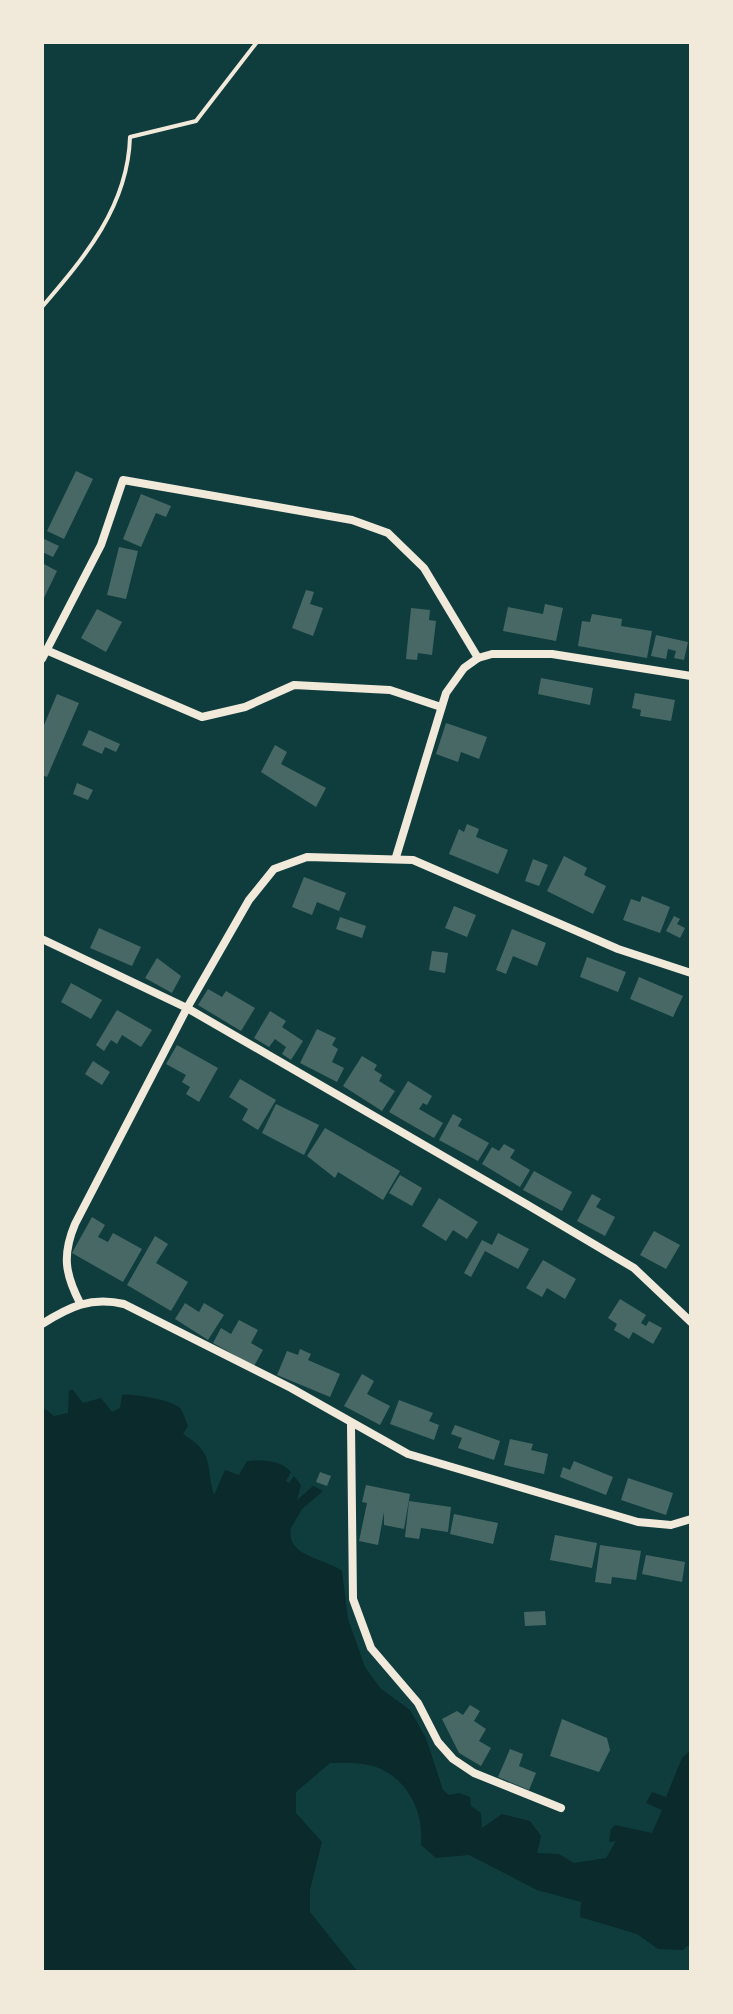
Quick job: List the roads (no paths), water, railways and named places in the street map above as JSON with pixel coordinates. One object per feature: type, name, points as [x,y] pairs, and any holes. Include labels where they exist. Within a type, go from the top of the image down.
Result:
[{"type":"street","points":[[441,707],[390,690],[294,685],[245,707],[202,717],[44,654],[101,545],[123,480],[352,520],[388,533],[424,568],[478,658]]},
{"type":"street","points":[[396,857],[441,707],[453,680],[478,658],[492,654],[552,654],[691,676]]},
{"type":"street","points":[[80,1303],[65,1270],[68,1242],[187,1008],[249,900],[274,869],[289,860],[307,857],[353,861],[396,857],[444,871],[618,949],[691,973]]},
{"type":"street","points":[[42,939],[187,1008],[634,1268],[691,1322]]},
{"type":"street","points":[[42,1324],[80,1303],[108,1300],[143,1313],[291,1388],[351,1425],[427,1461],[574,1500],[638,1522],[671,1525],[691,1519]]},
{"type":"street","points":[[351,1425],[353,1599],[371,1648],[418,1703],[438,1742],[453,1759],[474,1773],[561,1808]]},
{"type":"lane","points":[[42,307],[93,247],[129,169],[130,137],[196,121],[257,42]]},
{"type":"water","points":[[69,1390],[73,1390],[83,1403],[101,1398],[112,1412],[120,1408],[122,1395],[142,1396],[176,1405],[183,1412],[188,1426],[183,1434],[200,1447],[207,1460],[214,1495],[225,1470],[239,1475],[247,1461],[271,1462],[287,1468],[291,1472],[286,1481],[289,1483],[294,1476],[301,1485],[297,1500],[313,1486],[323,1491],[302,1509],[291,1528],[294,1545],[308,1556],[342,1571],[348,1619],[365,1667],[380,1688],[410,1710],[426,1738],[443,1790],[449,1795],[459,1793],[470,1797],[471,1806],[481,1813],[482,1828],[502,1814],[530,1821],[541,1836],[537,1853],[559,1854],[574,1863],[606,1858],[616,1841],[609,1842],[611,1829],[615,1825],[652,1833],[662,1810],[646,1803],[652,1792],[666,1797],[682,1758],[691,1750],[691,1943],[683,1950],[658,1949],[637,1934],[580,1917],[581,1902],[537,1890],[469,1855],[436,1858],[421,1845],[417,1809],[397,1780],[371,1765],[330,1763],[296,1792],[296,1813],[322,1842],[310,1890],[310,1912],[358,1972],[42,1972],[42,1412],[45,1409],[54,1416],[68,1413]]}]
